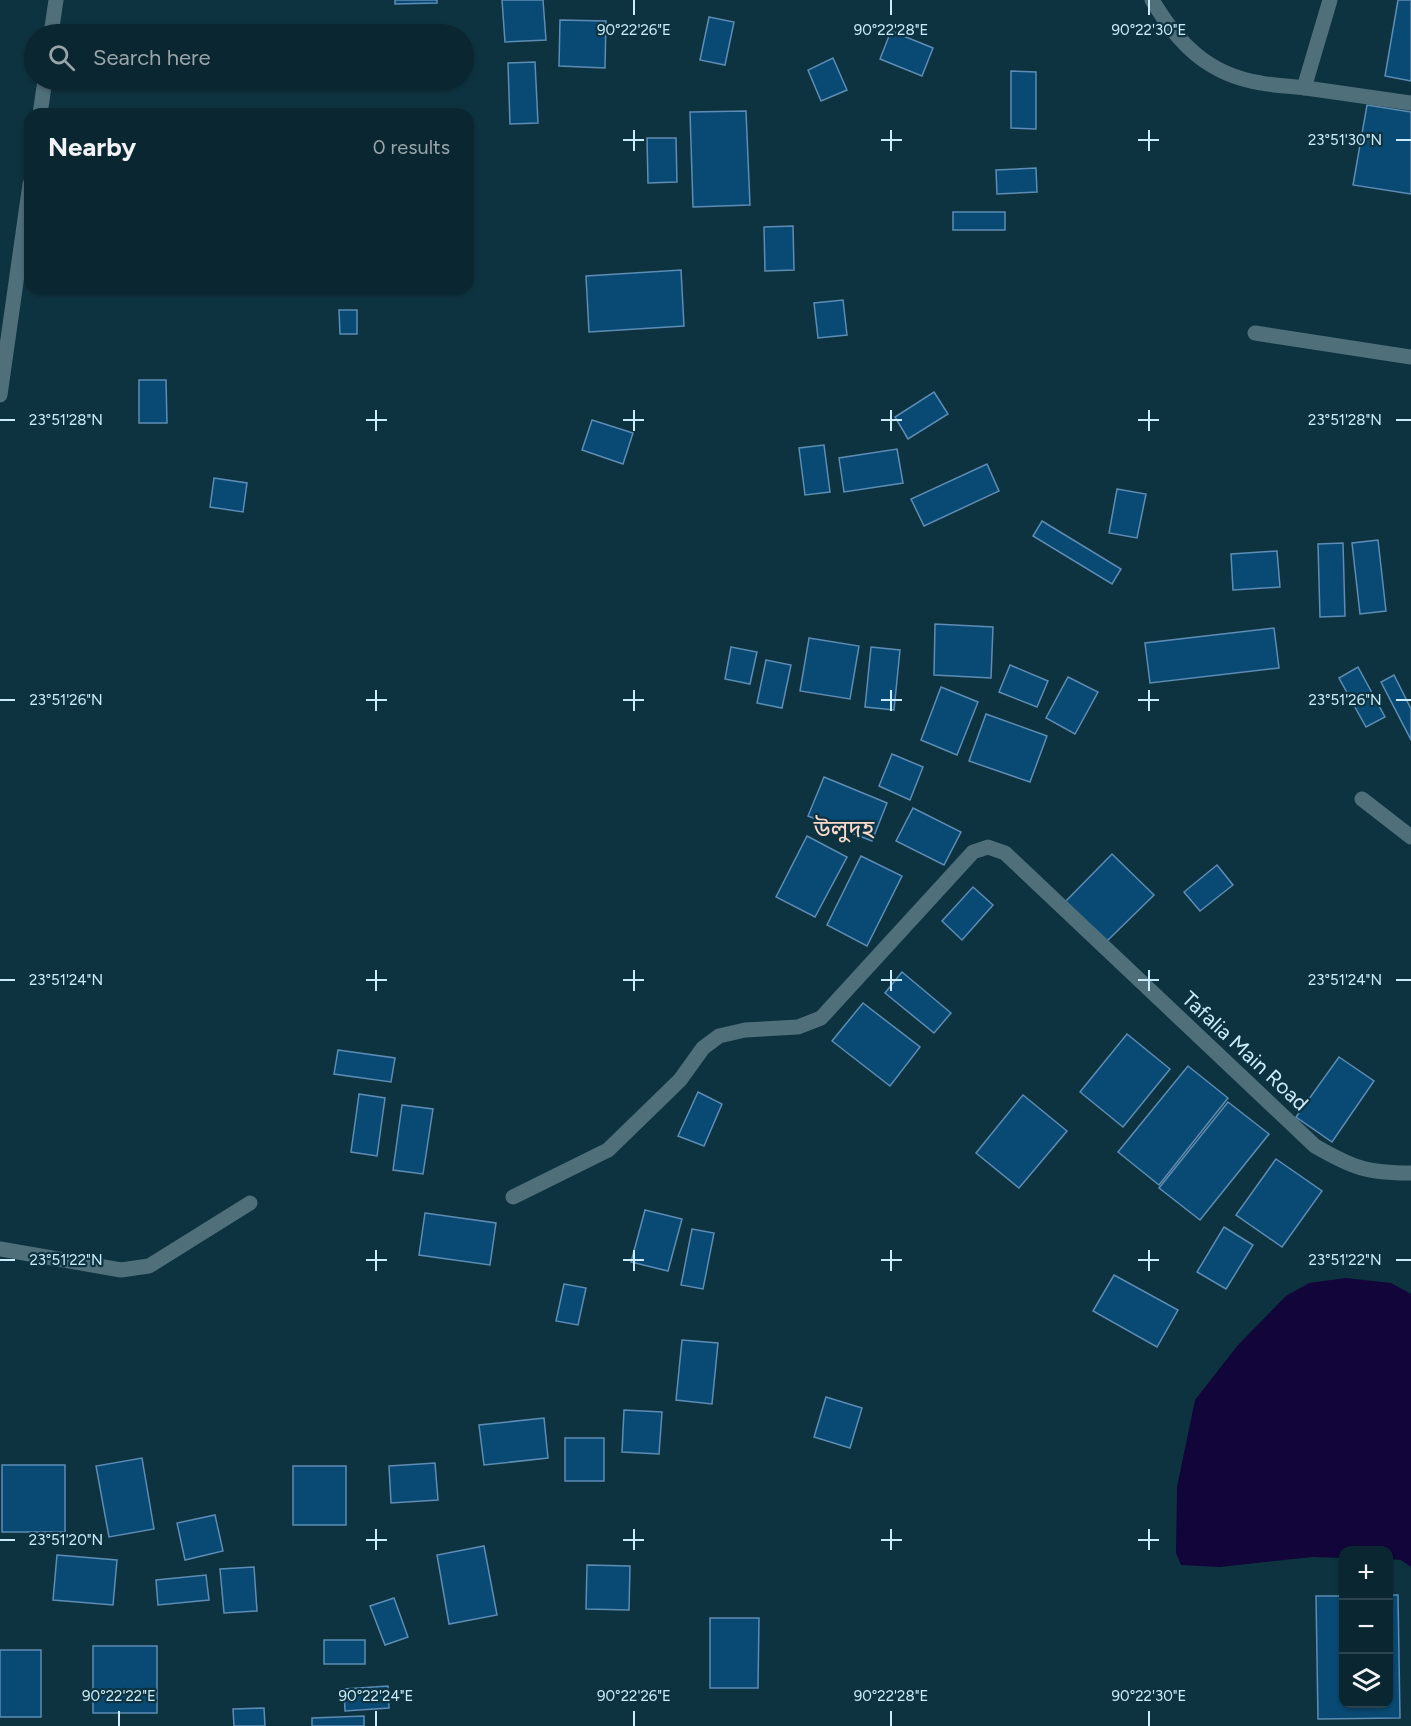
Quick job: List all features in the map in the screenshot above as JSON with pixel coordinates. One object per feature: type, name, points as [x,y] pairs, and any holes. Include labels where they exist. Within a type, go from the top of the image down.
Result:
[{"type":"street","points":[[52,24],[56,0]]},
{"type":"street","points":[[1152,0],[1164,21],[1189,50],[1208,64],[1233,77],[1411,103]]},
{"type":"street","points":[[1304,87],[1330,0]]},
{"type":"street","points":[[41,108],[44,90]]},
{"type":"street","points":[[0,395],[24,226]]},
{"type":"street","points":[[1255,333],[1411,357]]},
{"type":"street","points":[[1362,799],[1411,837]]},
{"type":"street","name":"Tafalia Main Road","points":[[513,1197],[608,1150],[680,1080],[703,1048],[719,1036],[745,1030],[798,1027],[821,1018],[972,852],[988,847],[1005,853],[1315,1146],[1346,1164],[1378,1173],[1411,1173]]},
{"type":"street","points":[[0,1249],[111,1269],[149,1266],[249,1203]]},
{"type":"shaded area","points":[[1346,1278],[1391,1283],[1411,1294],[1411,1567],[1401,1560],[1393,1559],[1393,1546],[1339,1546],[1339,1558],[1312,1557],[1220,1567],[1181,1565],[1176,1553],[1177,1487],[1195,1400],[1238,1345],[1286,1296],[1309,1283]]},
{"type":"building","points":[[395,0],[437,0],[437,3],[395,4]]},
{"type":"building","points":[[502,0],[543,0],[546,40],[505,42]]},
{"type":"building","points":[[1398,0],[1411,0],[1411,81],[1385,76]]},
{"type":"building","points":[[709,17],[734,22],[725,65],[700,60]]},
{"type":"building","points":[[560,20],[606,21],[605,68],[559,66]]},
{"type":"building","points":[[891,31],[933,48],[922,76],[880,59]]},
{"type":"building","points":[[833,58],[847,90],[821,101],[808,70]]},
{"type":"building","points":[[535,62],[538,123],[510,124],[508,63]]},
{"type":"building","points":[[1011,71],[1036,72],[1036,129],[1011,128]]},
{"type":"building","points":[[1367,105],[1411,112],[1411,194],[1353,185]]},
{"type":"building","points":[[746,111],[750,205],[693,207],[690,112]]},
{"type":"building","points":[[647,138],[676,138],[677,182],[648,183]]},
{"type":"building","points":[[1036,168],[1037,192],[997,194],[996,170]]},
{"type":"building","points":[[953,212],[1005,212],[1005,230],[953,230]]},
{"type":"building","points":[[793,226],[794,270],[765,271],[764,227]]},
{"type":"building","points":[[681,270],[684,326],[589,332],[586,276]]},
{"type":"building","points":[[843,300],[847,335],[818,338],[814,303]]},
{"type":"building","points":[[339,310],[357,310],[357,334],[340,334]]},
{"type":"building","points":[[139,380],[166,380],[167,423],[139,423]]},
{"type":"building","points":[[934,392],[948,414],[908,439],[895,417]]},
{"type":"building","points":[[592,420],[633,433],[623,464],[582,450]]},
{"type":"building","points":[[824,445],[830,492],[805,495],[799,448]]},
{"type":"building","points":[[897,449],[903,483],[844,492],[839,458]]},
{"type":"building","points":[[987,464],[999,491],[924,526],[911,499]]},
{"type":"building","points":[[214,478],[247,483],[243,512],[210,507]]},
{"type":"building","points":[[1117,489],[1146,494],[1137,538],[1109,533]]},
{"type":"building","points":[[1042,521],[1121,569],[1112,584],[1033,536]]},
{"type":"building","points":[[1378,540],[1386,611],[1360,614],[1352,543]]},
{"type":"building","points":[[1343,543],[1345,616],[1320,617],[1318,544]]},
{"type":"building","points":[[1277,551],[1280,587],[1233,590],[1231,554]]},
{"type":"building","points":[[935,624],[993,627],[991,678],[934,675]]},
{"type":"building","points":[[1274,628],[1279,668],[1150,683],[1145,643]]},
{"type":"building","points":[[809,638],[859,646],[850,699],[800,691]]},
{"type":"building","points":[[731,647],[757,652],[750,684],[725,679]]},
{"type":"building","points":[[871,647],[900,650],[894,710],[865,707]]},
{"type":"building","points":[[766,660],[791,665],[782,708],[757,703]]},
{"type":"building","points":[[1010,665],[1048,681],[1037,707],[999,692]]},
{"type":"building","points":[[1358,667],[1385,717],[1366,727],[1339,678]]},
{"type":"building","points":[[1394,675],[1411,709],[1411,740],[1381,682]]},
{"type":"building","points":[[1068,677],[1098,692],[1075,734],[1046,718]]},
{"type":"building","points":[[941,687],[978,702],[957,755],[921,740]]},
{"type":"building","points":[[986,714],[1047,736],[1030,782],[969,761]]},
{"type":"building","points":[[892,754],[923,767],[910,800],[879,786]]},
{"type":"building","points":[[824,777],[887,803],[872,841],[808,816]]},
{"type":"building","points":[[913,808],[961,832],[944,865],[896,841]]},
{"type":"building","points":[[807,836],[847,857],[815,917],[776,897]]},
{"type":"building","points":[[1112,854],[1154,895],[1106,942],[1065,902]]},
{"type":"building","points":[[861,856],[902,876],[867,946],[827,925]]},
{"type":"building","points":[[1217,865],[1233,885],[1200,911],[1184,892]]},
{"type":"building","points":[[973,887],[993,905],[962,940],[942,921]]},
{"type":"building","points":[[902,972],[951,1013],[934,1033],[885,993]]},
{"type":"building","points":[[863,1003],[920,1047],[890,1086],[832,1041]]},
{"type":"building","points":[[1127,1034],[1170,1069],[1123,1127],[1080,1092]]},
{"type":"building","points":[[338,1050],[395,1058],[391,1082],[334,1074]]},
{"type":"building","points":[[1339,1057],[1374,1081],[1332,1142],[1296,1117]]},
{"type":"building","points":[[1188,1066],[1228,1098],[1159,1185],[1118,1152]]},
{"type":"building","points":[[698,1092],[722,1104],[704,1146],[678,1136]]},
{"type":"building","points":[[359,1094],[385,1098],[377,1156],[351,1152]]},
{"type":"building","points":[[1023,1095],[1067,1131],[1019,1188],[976,1153]]},
{"type":"building","points":[[1228,1102],[1269,1134],[1200,1220],[1159,1188]]},
{"type":"building","points":[[402,1105],[433,1109],[423,1174],[393,1170]]},
{"type":"building","points":[[1276,1159],[1322,1191],[1282,1247],[1236,1215]]},
{"type":"building","points":[[645,1210],[682,1219],[668,1271],[631,1262]]},
{"type":"building","points":[[425,1213],[496,1223],[490,1265],[419,1255]]},
{"type":"building","points":[[1224,1227],[1253,1245],[1226,1289],[1197,1272]]},
{"type":"building","points":[[692,1229],[714,1233],[703,1289],[681,1285]]},
{"type":"building","points":[[1114,1275],[1178,1310],[1157,1347],[1093,1311]]},
{"type":"building","points":[[564,1284],[586,1288],[578,1325],[556,1321]]},
{"type":"building","points":[[682,1340],[718,1343],[712,1404],[676,1400]]},
{"type":"building","points":[[826,1397],[862,1408],[850,1448],[814,1437]]},
{"type":"building","points":[[624,1410],[662,1412],[659,1454],[622,1452]]},
{"type":"building","points":[[544,1418],[548,1458],[484,1465],[479,1425]]},
{"type":"building","points":[[565,1438],[604,1438],[604,1481],[565,1481]]},
{"type":"building","points":[[142,1458],[154,1529],[109,1537],[96,1466]]},
{"type":"building","points":[[435,1463],[438,1500],[391,1503],[389,1466]]},
{"type":"building","points":[[2,1465],[65,1465],[65,1532],[2,1532]]},
{"type":"building","points":[[293,1466],[346,1466],[346,1525],[293,1525]]},
{"type":"building","points":[[215,1515],[223,1551],[185,1560],[177,1523]]},
{"type":"building","points":[[484,1546],[497,1615],[449,1624],[437,1555]]},
{"type":"building","points":[[57,1555],[117,1560],[113,1605],[53,1600]]},
{"type":"building","points":[[587,1565],[630,1566],[629,1610],[586,1609]]},
{"type":"building","points":[[254,1567],[257,1611],[224,1613],[220,1569]]},
{"type":"building","points":[[206,1575],[209,1600],[158,1605],[156,1580]]},
{"type":"building","points":[[1393,1595],[1398,1595],[1400,1718],[1318,1719],[1316,1596],[1339,1596],[1339,1708],[1393,1708]]},
{"type":"building","points":[[394,1598],[408,1637],[385,1645],[370,1606]]},
{"type":"building","points":[[710,1618],[759,1618],[758,1688],[710,1688]]},
{"type":"building","points":[[324,1640],[365,1640],[365,1664],[324,1664]]},
{"type":"building","points":[[93,1646],[157,1646],[157,1713],[93,1713]]},
{"type":"building","points":[[0,1650],[41,1650],[41,1717],[0,1717]]},
{"type":"building","points":[[388,1686],[389,1708],[345,1711],[344,1689]]},
{"type":"building","points":[[264,1708],[265,1726],[234,1726],[233,1709]]},
{"type":"building","points":[[364,1716],[364,1726],[312,1726],[312,1718]]},
{"type":"district","name":"উলুদহ","points":[[844,829]]}]
